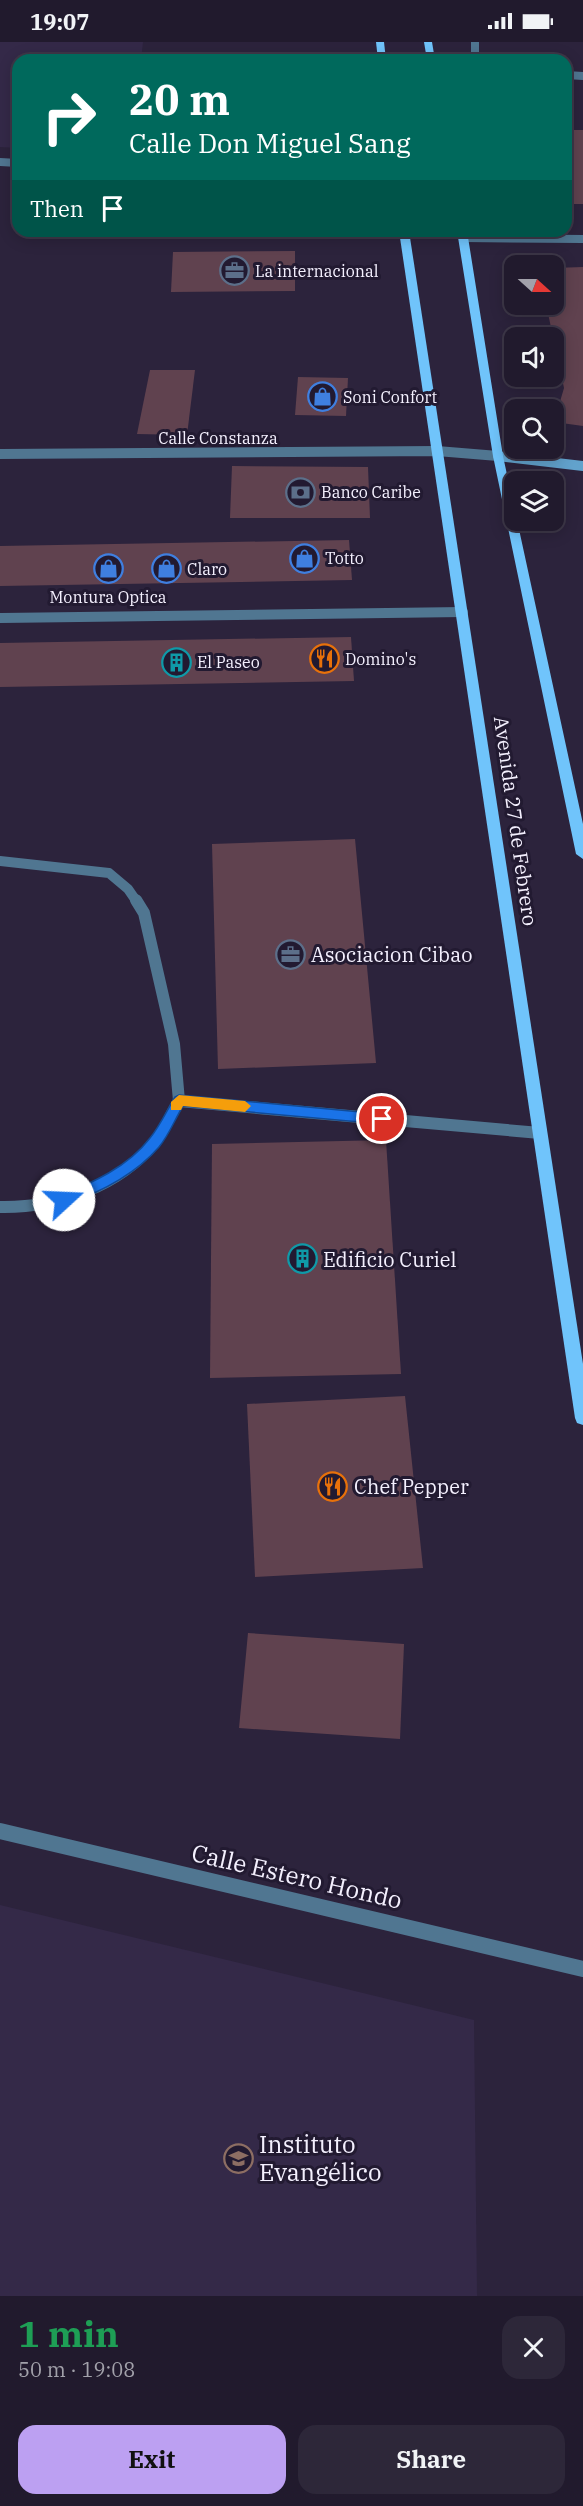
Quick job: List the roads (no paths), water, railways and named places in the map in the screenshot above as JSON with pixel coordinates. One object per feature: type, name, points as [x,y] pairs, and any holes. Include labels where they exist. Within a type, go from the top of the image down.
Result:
[{"type":"main road","name":"Avenida 27 de Febrero","points":[[405,237],[464,612],[583,1418]]},
{"type":"main road","points":[[463,237],[498,456],[583,854]]},
{"type":"main road","points":[[498,456],[583,466]]},
{"type":"street","points":[[553,237],[583,238]]},
{"type":"street","name":"Calle Constanza","points":[[0,454],[437,451],[498,456]]},
{"type":"street","points":[[1,618],[464,612]]},
{"type":"street","points":[[0,861],[109,873],[128,889],[144,913],[174,1044],[179,1101],[155,1142],[129,1166],[97,1187],[64,1200],[16,1208],[0,1207]]},
{"type":"street","points":[[179,1101],[540,1133]]},
{"type":"street","name":"Calle Estero Hondo","points":[[0,1831],[583,1969]]},
{"type":"place","name":"La internacional","points":[[234,271]]},
{"type":"place","name":"Soni Confort","points":[[322,397]]},
{"type":"place","name":"Banco Caribe","points":[[300,492]]},
{"type":"place","name":"Totto","points":[[304,558]]},
{"type":"place","name":"Montura Optica","points":[[108,569]]},
{"type":"place","name":"Claro","points":[[166,569]]},
{"type":"place","name":"Domino's","points":[[324,659]]},
{"type":"place","name":"El Paseo","points":[[176,662]]},
{"type":"place","name":"Asociacion Cibao","points":[[290,954]]},
{"type":"place","name":"Edificio Curiel","points":[[302,1259]]},
{"type":"place","name":"Chef Pepper","points":[[333,1486]]},
{"type":"place","name":"Instituto Evangélico","points":[[238,2158]]}]
